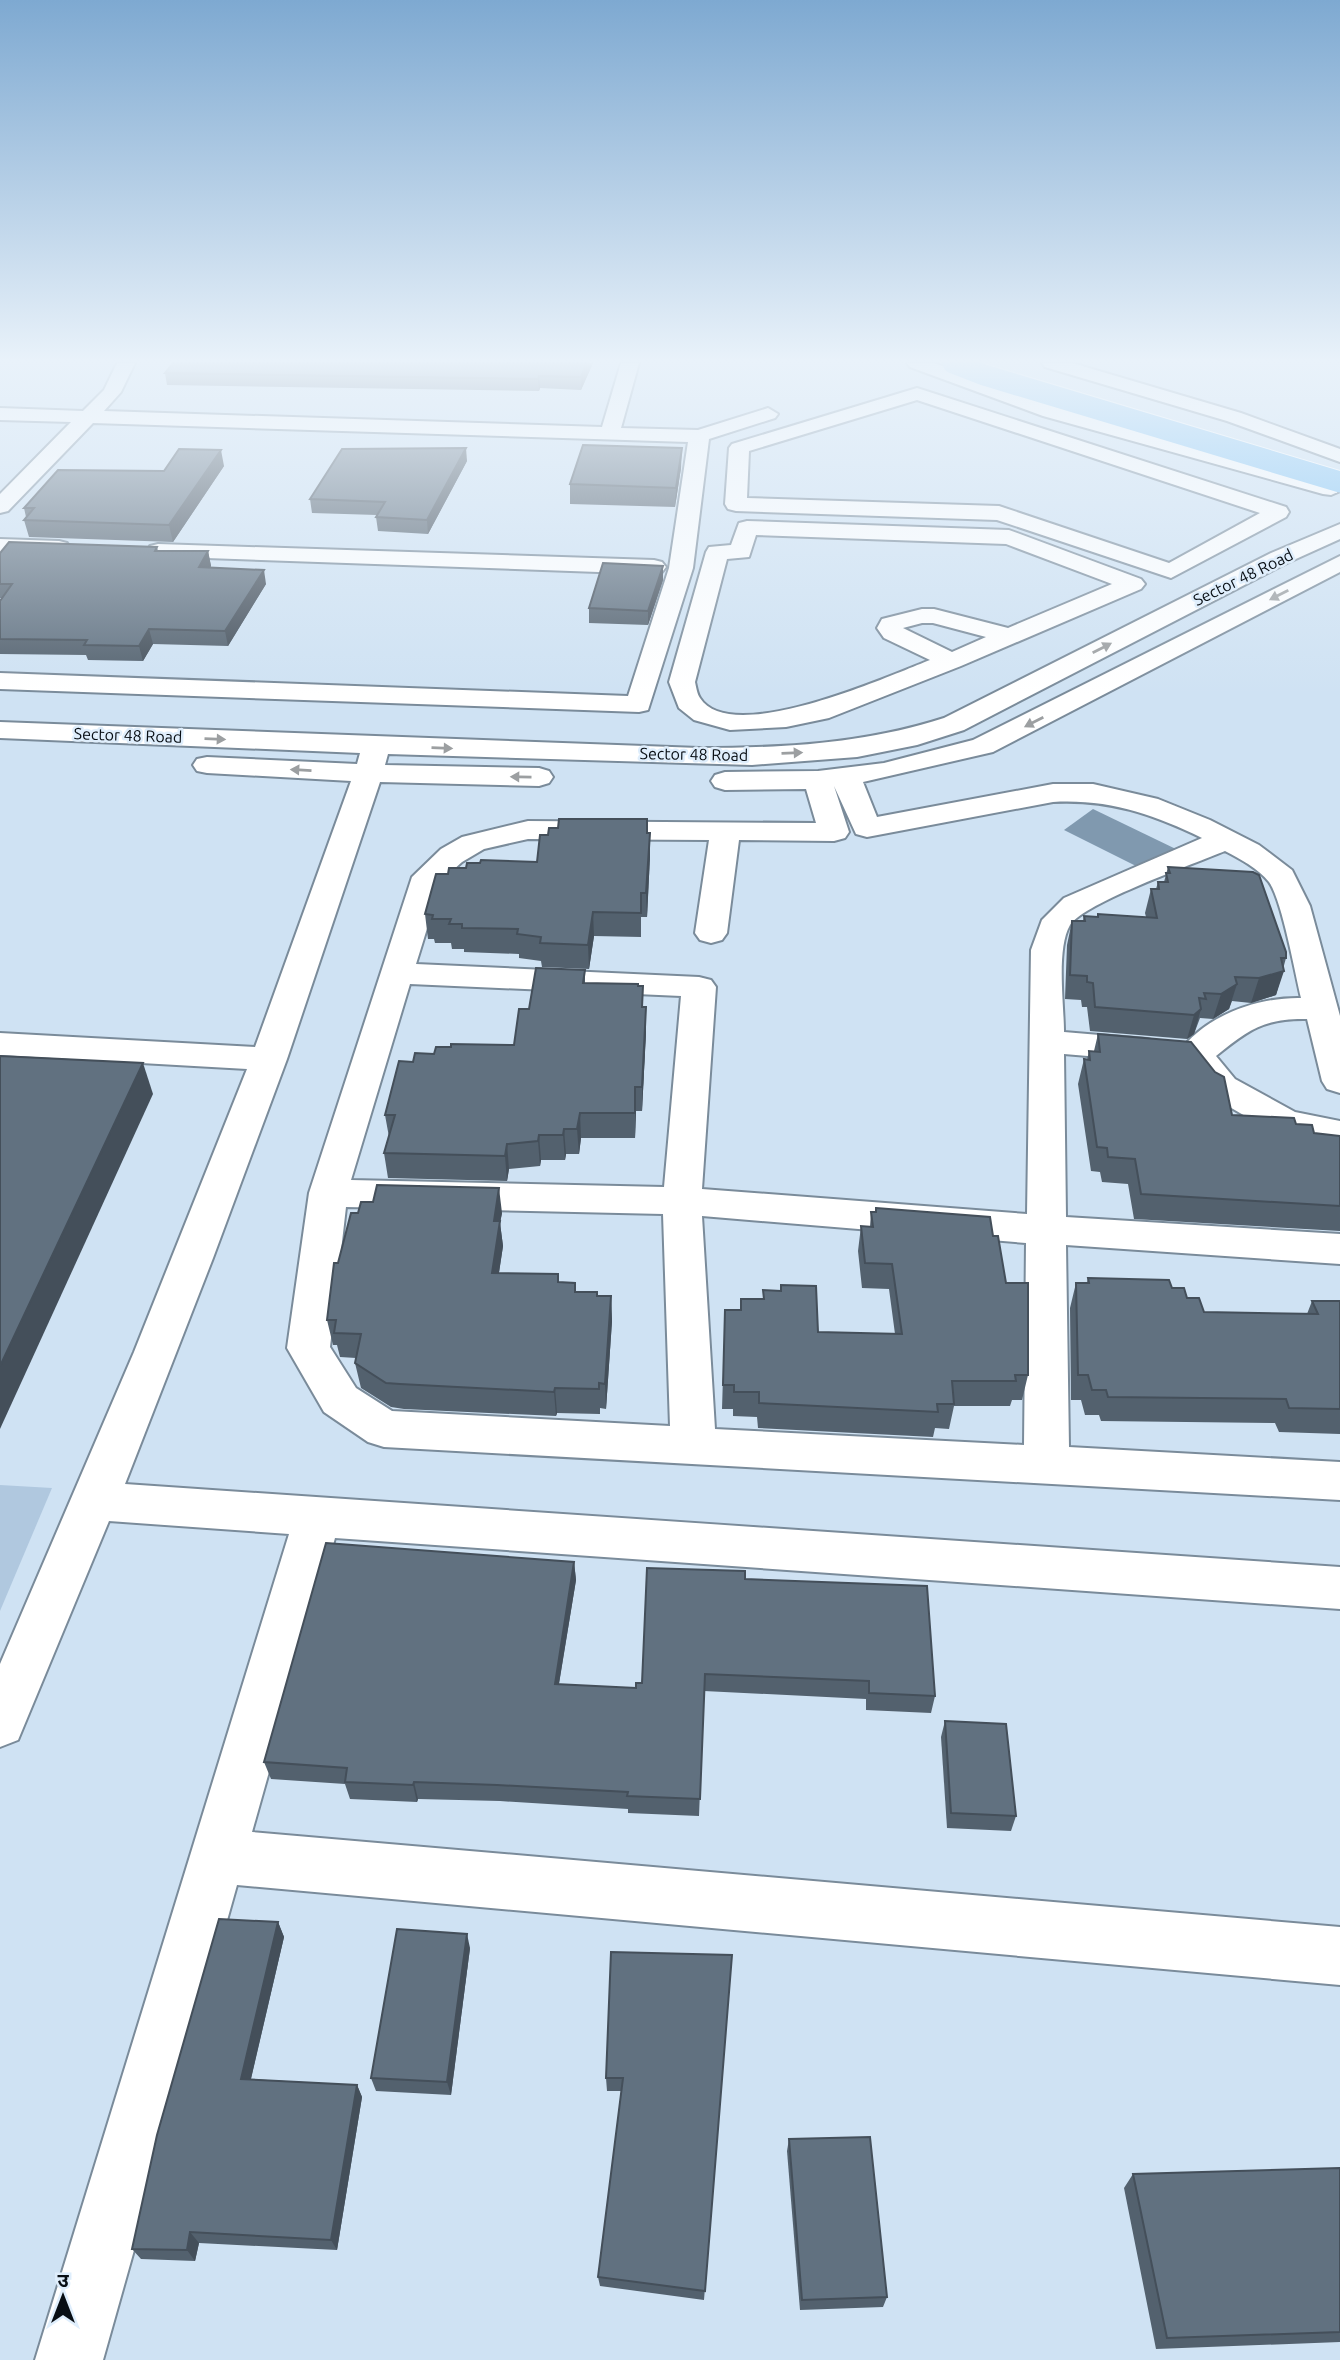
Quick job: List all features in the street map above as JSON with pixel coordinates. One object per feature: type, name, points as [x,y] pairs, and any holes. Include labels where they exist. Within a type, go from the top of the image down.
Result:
[{"type":"main road","points":[[1310,473],[1340,482]]},
{"type":"street","points":[[0,506],[32,473]]},
{"type":"street","points":[[0,681],[639,704],[681,568],[690,473]]},
{"type":"street","points":[[738,473],[736,504],[999,513],[1171,571],[1278,512],[1159,473]]},
{"type":"street","points":[[1274,473],[1340,491]]},
{"type":"street","points":[[747,528],[1009,537],[1133,584],[1009,636],[819,712],[757,722],[730,722],[704,715],[688,702],[682,682],[717,552],[741,552],[747,528]]},
{"type":"street","name":"Sector 48 Road","points":[[0,755],[373,759],[629,753],[757,755],[881,746],[921,737],[954,723],[1279,558],[1340,531]]},
{"type":"street","points":[[1223,541],[1279,558]]},
{"type":"street","points":[[0,546],[83,549]]},
{"type":"street","points":[[139,551],[681,568]]},
{"type":"street","name":"Sector 48 Road","points":[[590,778],[749,782],[832,778],[884,771],[983,746],[1340,564]]},
{"type":"street","points":[[952,661],[893,633],[889,628],[891,624],[922,615],[933,616],[1009,636]]},
{"type":"street","points":[[976,651],[1082,697]]},
{"type":"street","name":"Sector 48 Road","points":[[0,730],[373,759],[563,778]]},
{"type":"street","points":[[0,1723],[95,1501],[269,1059],[373,759]]},
{"type":"street","points":[[832,778],[834,832],[528,830],[479,839],[450,853],[427,877],[328,1193],[308,1348],[340,1400],[384,1429],[1340,1481]]},
{"type":"street","points":[[832,778],[867,828],[1053,793],[1084,791],[1136,802],[1226,839],[1264,859],[1283,879],[1294,906],[1340,1081]]},
{"type":"street","points":[[711,933],[725,831]]},
{"type":"street","points":[[1046,1466],[1048,950],[1051,927],[1066,910],[1226,839]]},
{"type":"street","points":[[397,973],[699,987],[682,1201],[693,1447]]},
{"type":"street","points":[[1048,1042],[1196,1054],[1237,1021],[1279,1008],[1321,1009]]},
{"type":"street","points":[[0,1044],[269,1059]]},
{"type":"street","points":[[1196,1054],[1222,1087],[1284,1122],[1340,1134]]},
{"type":"street","points":[[328,1193],[682,1201],[1048,1230],[1340,1248]]},
{"type":"street","points":[[95,1501],[1340,1588]]},
{"type":"street","points":[[73,2360],[217,1856],[318,1516]]},
{"type":"street","points":[[217,1856],[1340,1956]]},
{"type":"shaded area","points":[[1093,809],[1180,851],[1148,872],[1064,830]]},
{"type":"shaded area","points":[[0,1485],[52,1488],[0,1611]]},
{"type":"building","points":[[55,473],[205,473],[169,525],[24,520],[34,508],[24,508]]},
{"type":"building","points":[[327,473],[452,473],[427,520],[376,517],[385,502],[310,499]]},
{"type":"building","points":[[574,473],[678,473],[676,488],[570,484]]},
{"type":"building","points":[[9,542],[157,547],[155,551],[208,551],[199,567],[264,570],[225,631],[149,629],[139,646],[84,645],[87,640],[0,639],[0,601],[12,584],[0,584],[0,553]]},
{"type":"building","points":[[603,563],[663,566],[648,611],[589,608]]},
{"type":"building","points":[[559,819],[647,819],[647,833],[650,833],[646,893],[641,893],[641,913],[593,912],[588,945],[540,943],[541,937],[517,934],[518,929],[462,928],[462,924],[449,924],[451,919],[432,919],[433,915],[425,914],[436,874],[448,874],[449,868],[466,868],[467,863],[480,863],[481,860],[537,862],[540,835],[548,835],[549,828],[558,828]]},
{"type":"building","points":[[1168,867],[1253,872],[1259,875],[1286,952],[1286,958],[1281,958],[1284,971],[1259,978],[1235,977],[1237,984],[1221,994],[1204,993],[1206,999],[1199,998],[1201,1009],[1194,1015],[1095,1007],[1093,983],[1087,982],[1087,976],[1070,975],[1072,921],[1085,921],[1084,916],[1098,917],[1098,914],[1157,918],[1151,889],[1159,889],[1158,882],[1168,882]]},
{"type":"building","points":[[536,968],[585,970],[583,983],[643,986],[642,1007],[646,1007],[642,1087],[635,1087],[635,1113],[580,1113],[577,1129],[564,1129],[563,1135],[539,1135],[538,1141],[507,1144],[505,1156],[384,1153],[395,1115],[385,1115],[399,1061],[413,1062],[415,1053],[434,1054],[436,1047],[451,1047],[451,1044],[514,1045],[519,1009],[529,1009]]},
{"type":"building","points":[[1098,1034],[1191,1042],[1215,1072],[1224,1077],[1232,1115],[1294,1118],[1296,1124],[1312,1125],[1314,1133],[1340,1136],[1340,1206],[1141,1194],[1135,1159],[1108,1157],[1107,1148],[1097,1147],[1084,1059],[1090,1060],[1089,1051],[1100,1052]]},
{"type":"building","points":[[0,1056],[143,1063],[0,1366]]},
{"type":"building","points":[[377,1185],[499,1188],[494,1221],[500,1221],[492,1273],[558,1274],[558,1282],[575,1283],[575,1292],[597,1292],[597,1296],[611,1296],[605,1384],[599,1383],[599,1389],[555,1388],[554,1392],[386,1383],[355,1363],[361,1334],[334,1333],[336,1320],[327,1320],[334,1263],[338,1263],[351,1213],[358,1213],[361,1202],[373,1202]]},
{"type":"building","points":[[876,1208],[990,1217],[993,1236],[998,1236],[1006,1283],[1028,1283],[1028,1375],[1015,1375],[1016,1381],[952,1381],[954,1404],[937,1404],[938,1412],[759,1403],[759,1392],[734,1392],[734,1385],[723,1385],[725,1310],[741,1310],[741,1299],[764,1299],[763,1290],[781,1291],[781,1285],[816,1286],[818,1332],[902,1334],[892,1264],[865,1263],[861,1226],[873,1227],[871,1212],[876,1212]]},
{"type":"building","points":[[1088,1278],[1169,1280],[1172,1288],[1184,1288],[1187,1298],[1199,1298],[1204,1312],[1318,1314],[1312,1301],[1340,1301],[1340,1409],[1289,1408],[1286,1399],[1108,1397],[1106,1390],[1092,1390],[1088,1375],[1078,1375],[1076,1283],[1089,1283]]},
{"type":"building","points":[[326,1543],[574,1562],[555,1684],[636,1688],[636,1683],[642,1683],[647,1568],[745,1571],[745,1579],[927,1586],[935,1696],[869,1693],[869,1681],[705,1674],[700,1799],[497,1785],[345,1782],[347,1768],[264,1762]]},
{"type":"building","points":[[945,1721],[1006,1724],[1016,1816],[951,1813]]},
{"type":"building","points":[[219,1919],[278,1922],[241,2079],[357,2085],[331,2240],[190,2232],[187,2250],[132,2249],[157,2135]]},
{"type":"building","points":[[397,1929],[467,1934],[447,2082],[371,2078]]},
{"type":"building","points":[[611,1952],[732,1955],[705,2291],[598,2277],[623,2078],[606,2078]]},
{"type":"building","points":[[870,2137],[887,2297],[802,2300],[789,2139]]},
{"type":"building","points":[[1340,2168],[1340,2332],[1167,2338],[1133,2174]]}]
